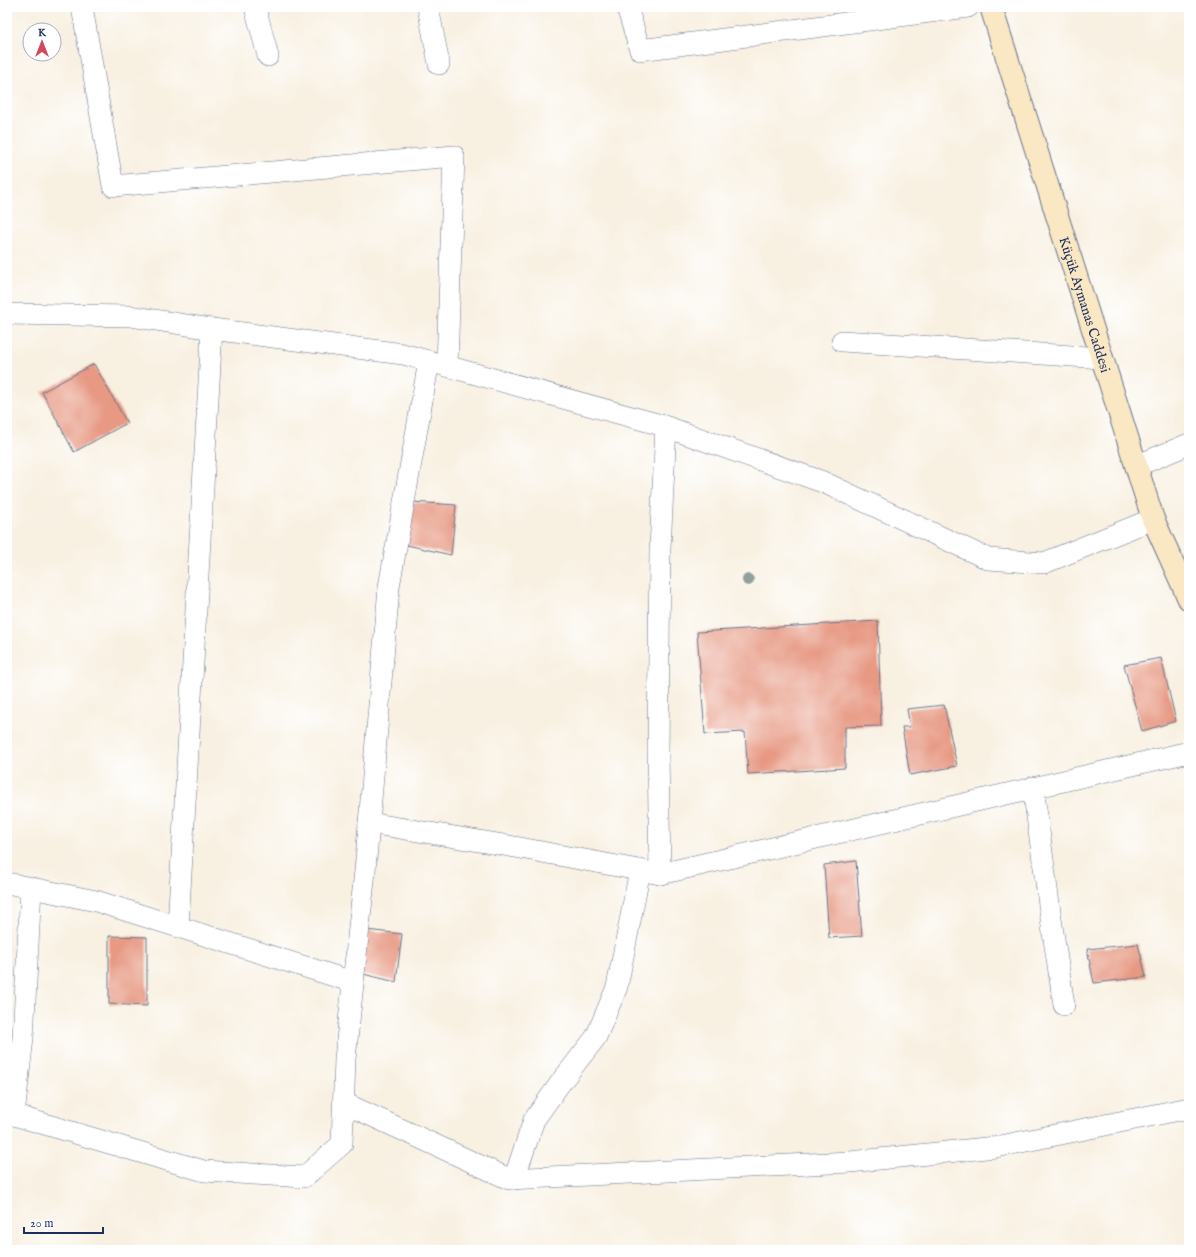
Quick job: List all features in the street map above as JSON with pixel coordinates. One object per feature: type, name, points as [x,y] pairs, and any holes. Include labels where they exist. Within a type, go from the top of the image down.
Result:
[{"type":"street","points":[[31,888],[23,1038],[10,1114],[204,1171],[304,1177],[342,1144],[345,1059],[369,823],[389,587],[438,363],[454,156],[113,186],[82,7]]},
{"type":"street","points":[[255,7],[268,56]]},
{"type":"street","points":[[428,7],[439,64]]},
{"type":"street","points":[[627,7],[640,50],[968,7]]},
{"type":"street","name":"Küçük Aymanas Caddesi","points":[[991,7],[1153,519],[1189,599]]},
{"type":"street","points":[[7,314],[130,316],[212,329],[403,354],[666,427],[823,482],[988,559],[1044,563],[1153,519]]},
{"type":"street","points":[[178,926],[212,329]]},
{"type":"street","points":[[842,341],[1102,358]]},
{"type":"street","points":[[514,1179],[534,1120],[596,1037],[617,987],[650,872],[658,752],[660,549],[666,427]]},
{"type":"street","points":[[1136,466],[1189,444]]},
{"type":"street","points":[[369,823],[515,847],[650,872],[1189,752]]},
{"type":"street","points":[[1033,787],[1064,1005]]},
{"type":"street","points":[[7,883],[96,901],[353,982]]},
{"type":"street","points":[[344,1103],[510,1179],[850,1162],[996,1147],[1189,1108]]},
{"type":"building","points":[[94,364],[127,423],[74,452],[42,392]]},
{"type":"building","points":[[412,502],[456,505],[451,555],[407,545]]},
{"type":"building","points":[[878,621],[881,726],[845,727],[845,768],[748,774],[745,732],[705,734],[697,632]]},
{"type":"building","points":[[1161,658],[1176,721],[1142,731],[1124,665]]},
{"type":"building","points":[[944,705],[957,766],[910,775],[902,727],[910,727],[907,709]]},
{"type":"building","points":[[856,861],[862,936],[829,938],[824,865]]},
{"type":"building","points":[[366,930],[402,934],[396,982],[359,973]]},
{"type":"building","points":[[109,936],[147,937],[147,1006],[109,1004]]},
{"type":"building","points":[[1138,944],[1146,977],[1094,983],[1087,949]]}]
